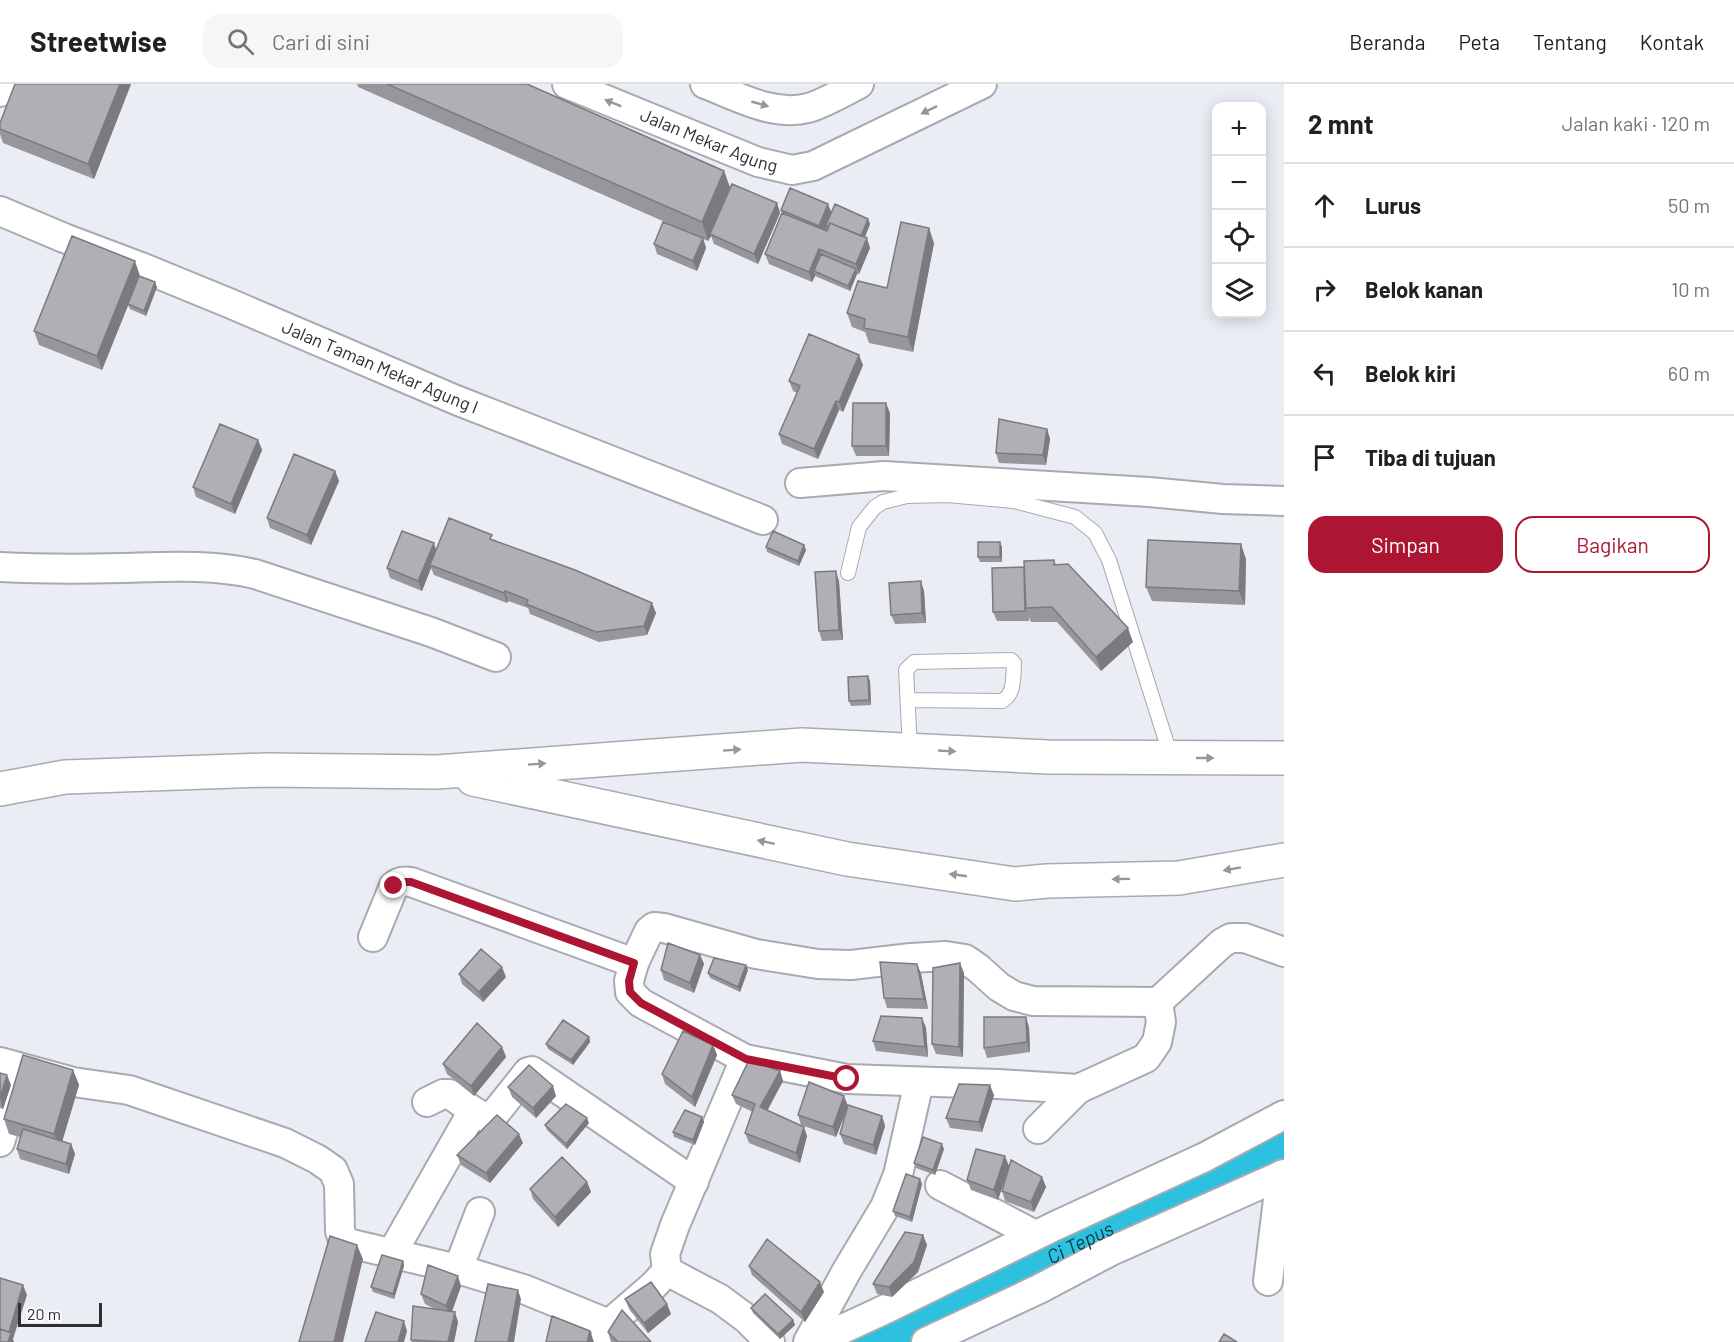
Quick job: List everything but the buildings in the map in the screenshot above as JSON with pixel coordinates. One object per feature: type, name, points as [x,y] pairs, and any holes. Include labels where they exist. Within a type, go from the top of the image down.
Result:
[{"type":"highway","points":[[0,789],[64,777],[266,770],[437,772],[802,745],[1047,757],[1284,758]]},
{"type":"highway","points":[[437,772],[847,859],[1016,884],[1047,881],[1179,878],[1284,860]]},
{"type":"street","points":[[0,92],[3,84]]},
{"type":"street","name":"Jalan Mekar Agung","points":[[567,84],[758,162],[792,170],[813,166],[982,84]]},
{"type":"street","points":[[705,84],[757,104],[783,110],[809,108],[859,84]]},
{"type":"street","name":"Jalan Taman Mekar Agung I","points":[[0,211],[229,303],[456,399],[763,520]]},
{"type":"street","points":[[800,483],[884,476],[1014,492],[1149,492],[1223,499],[1284,501]]},
{"type":"street","points":[[0,567],[60,570],[175,567],[233,569],[255,574],[431,632],[496,657]]},
{"type":"street","points":[[373,937],[394,886],[398,882],[411,882],[634,963]]},
{"type":"street","points":[[1078,1089],[847,1079],[746,1059],[641,1003],[630,992],[629,981],[634,963],[649,931],[654,927],[756,954],[818,964],[851,965],[946,956],[965,959],[999,987],[1014,996],[1033,1001],[1158,1002],[1222,943],[1231,938],[1245,938],[1284,952]]},
{"type":"street","points":[[1038,1129],[1078,1089],[1146,1058],[1158,1042],[1161,1022],[1158,1002]]},
{"type":"street","points":[[0,1142],[11,1065],[73,1082],[129,1090],[285,1143],[333,1170],[339,1184],[340,1231],[348,1243],[458,1269],[526,1290],[607,1333],[667,1271],[665,1254],[675,1225],[746,1059]]},
{"type":"street","points":[[427,1102],[442,1094],[450,1094],[488,1119],[493,1116],[528,1072],[532,1071],[694,1182]]},
{"type":"street","points":[[808,1342],[885,1207],[898,1175],[919,1082]]},
{"type":"street","points":[[392,1254],[473,1111]]},
{"type":"street","points":[[815,1342],[1035,1235],[1205,1157],[1284,1115]]},
{"type":"street","points":[[1268,1281],[1282,1175]]},
{"type":"street","points":[[926,1342],[1039,1289],[1109,1252],[1282,1175]]},
{"type":"street","points":[[940,1185],[1035,1235]]},
{"type":"street","points":[[458,1269],[480,1212]]},
{"type":"street","points":[[330,1264],[340,1231]]},
{"type":"street","points":[[667,1271],[720,1299],[747,1319],[770,1342]]},
{"type":"lane","points":[[848,573],[859,527],[875,507],[883,502],[907,496],[1014,492],[1075,517],[1095,533],[1109,560],[1171,758]]},
{"type":"lane","points":[[908,700],[1002,700],[1008,698],[1014,663],[1011,660],[914,662],[906,670],[910,749]]},
{"type":"waterway","name":"Ci Tepus","points":[[877,1342],[1284,1143]]},
{"type":"route","points":[[394,886],[398,882],[411,882],[634,963],[629,981],[630,992],[641,1003],[746,1059],[847,1079]]}]
